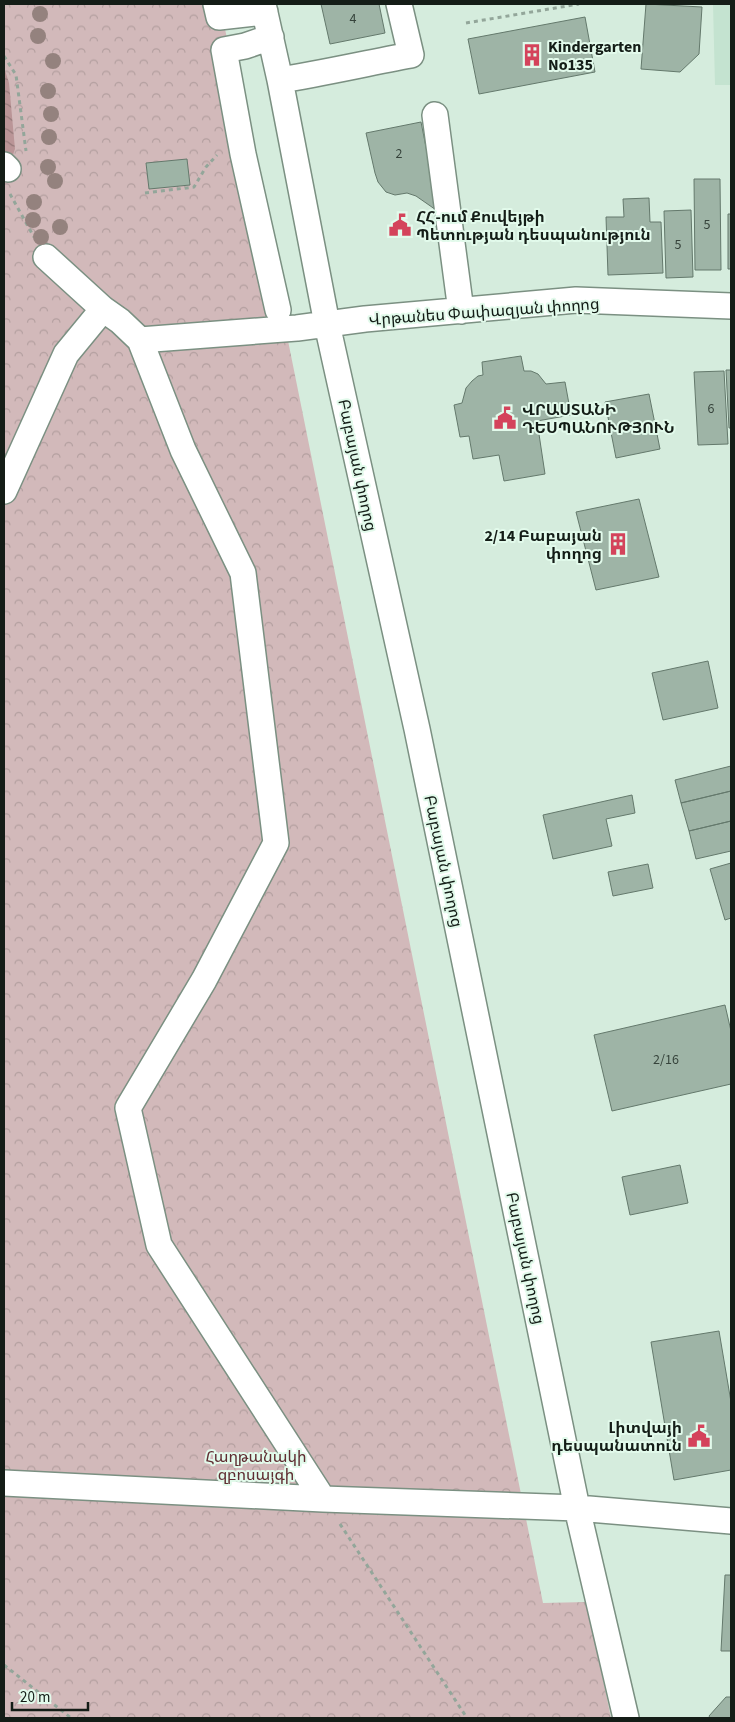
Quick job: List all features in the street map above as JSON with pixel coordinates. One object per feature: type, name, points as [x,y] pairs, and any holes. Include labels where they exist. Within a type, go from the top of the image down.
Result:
[{"type":"street","points":[[216,4],[219,17],[264,8]]},
{"type":"street","points":[[280,80],[411,55],[399,4]]},
{"type":"street","name":"Բաբայան փողոց","points":[[264,8],[280,80],[327,324],[420,748],[577,1508],[626,1718]]},
{"type":"street","points":[[271,36],[246,46],[224,50],[243,154],[278,310]]},
{"type":"street","points":[[435,115],[461,310]]},
{"type":"street","points":[[46,257],[140,340],[183,450],[243,573],[276,843],[204,980],[128,1108],[159,1245],[323,1499]]},
{"type":"street","name":"Վրթանես Փափազյան փողոց","points":[[140,340],[576,300],[731,306]]},
{"type":"street","points":[[4,491],[66,354],[103,309]]},
{"type":"street","points":[[4,1482],[323,1499],[577,1508],[731,1521]]},
{"type":"path","points":[[466,23],[579,4]]},
{"type":"path","points":[[4,56],[16,75],[26,152]]},
{"type":"path","points":[[145,193],[194,187],[206,167],[217,155]]},
{"type":"path","points":[[10,194],[46,257]]},
{"type":"path","points":[[323,1499],[467,1718]]},
{"type":"path","points":[[4,1665],[71,1718]]},
{"type":"shaded area","points":[[713,4],[731,4],[731,85],[715,85]]},
{"type":"green space","name":"Հաղթանակի զբոսայգի","points":[[4,4],[220,4],[543,1603],[587,1602],[611,1718],[4,1718]]},
{"type":"water","points":[[4,67],[9,83],[15,149],[8,169],[4,173]]},
{"type":"building","points":[[321,4],[379,4],[385,33],[330,44]]},
{"type":"building","points":[[646,4],[702,7],[699,54],[680,72],[641,69]]},
{"type":"building","name":"Kindergarten No135","points":[[585,17],[595,72],[479,94],[468,39]]},
{"type":"building","points":[[421,122],[439,212],[416,196],[407,193],[395,195],[386,192],[378,182],[366,133]]},
{"type":"building","points":[[187,159],[190,185],[149,189],[146,163]]},
{"type":"building","points":[[694,179],[720,179],[721,270],[695,270]]},
{"type":"building","points":[[649,198],[650,222],[661,222],[663,273],[608,275],[606,217],[624,217],[623,199]]},
{"type":"building","points":[[691,210],[693,277],[666,278],[664,211]]},
{"type":"building","points":[[728,214],[731,214],[731,269],[728,269]]},
{"type":"building","name":"ՎՐԱՍՏԱՆԻ ԴԵՍՊԱՆՈՒԹՅՈՒՆ","points":[[521,356],[524,371],[538,374],[546,384],[565,382],[571,415],[537,421],[545,474],[504,481],[499,455],[473,459],[469,436],[460,437],[454,405],[462,403],[466,388],[478,376],[483,375],[482,362]]},
{"type":"building","points":[[726,370],[731,370],[731,428],[729,428]]},
{"type":"building","points":[[724,371],[728,444],[698,445],[694,372]]},
{"type":"building","points":[[649,394],[660,449],[616,458],[605,402]]},
{"type":"building","name":"2/14 Բաբայան փողոց","points":[[639,499],[659,577],[596,590],[576,512]]},
{"type":"building","points":[[708,661],[718,708],[663,720],[652,673]]},
{"type":"building","points":[[731,766],[731,791],[681,803],[675,780]]},
{"type":"building","points":[[731,791],[731,821],[689,831],[681,803]]},
{"type":"building","points":[[632,795],[635,813],[606,819],[612,846],[553,859],[543,815]]},
{"type":"building","points":[[731,821],[731,851],[696,859],[689,831]]},
{"type":"building","points":[[731,863],[731,918],[725,920],[710,869]]},
{"type":"building","points":[[648,864],[653,888],[613,896],[608,872]]},
{"type":"building","points":[[725,1005],[731,1031],[731,1084],[612,1111],[594,1035]]},
{"type":"building","points":[[680,1165],[688,1203],[630,1215],[622,1177]]},
{"type":"building","name":"Լիտվայի դեսպանատուն","points":[[719,1331],[731,1402],[731,1470],[674,1480],[651,1342]]},
{"type":"building","points":[[725,1575],[731,1575],[731,1651],[721,1651]]},
{"type":"building","points":[[726,1697],[731,1697],[731,1718],[710,1718],[709,1716]]},
{"type":"place","name":"Kindergarten No135","points":[[532,55]]},
{"type":"place","name":"ՀՀ-ում Քուվեյթի Պետության դեսպանություն","points":[[400,225]]},
{"type":"place","name":"ՎՐԱՍՏԱՆԻ ԴԵՍՊԱՆՈՒԹՅՈՒՆ","points":[[505,418]]},
{"type":"place","name":"2/14 Բաբայան փողոց","points":[[618,544]]},
{"type":"place","name":"Լիտվայի դեսպանատուն","points":[[699,1436]]}]
